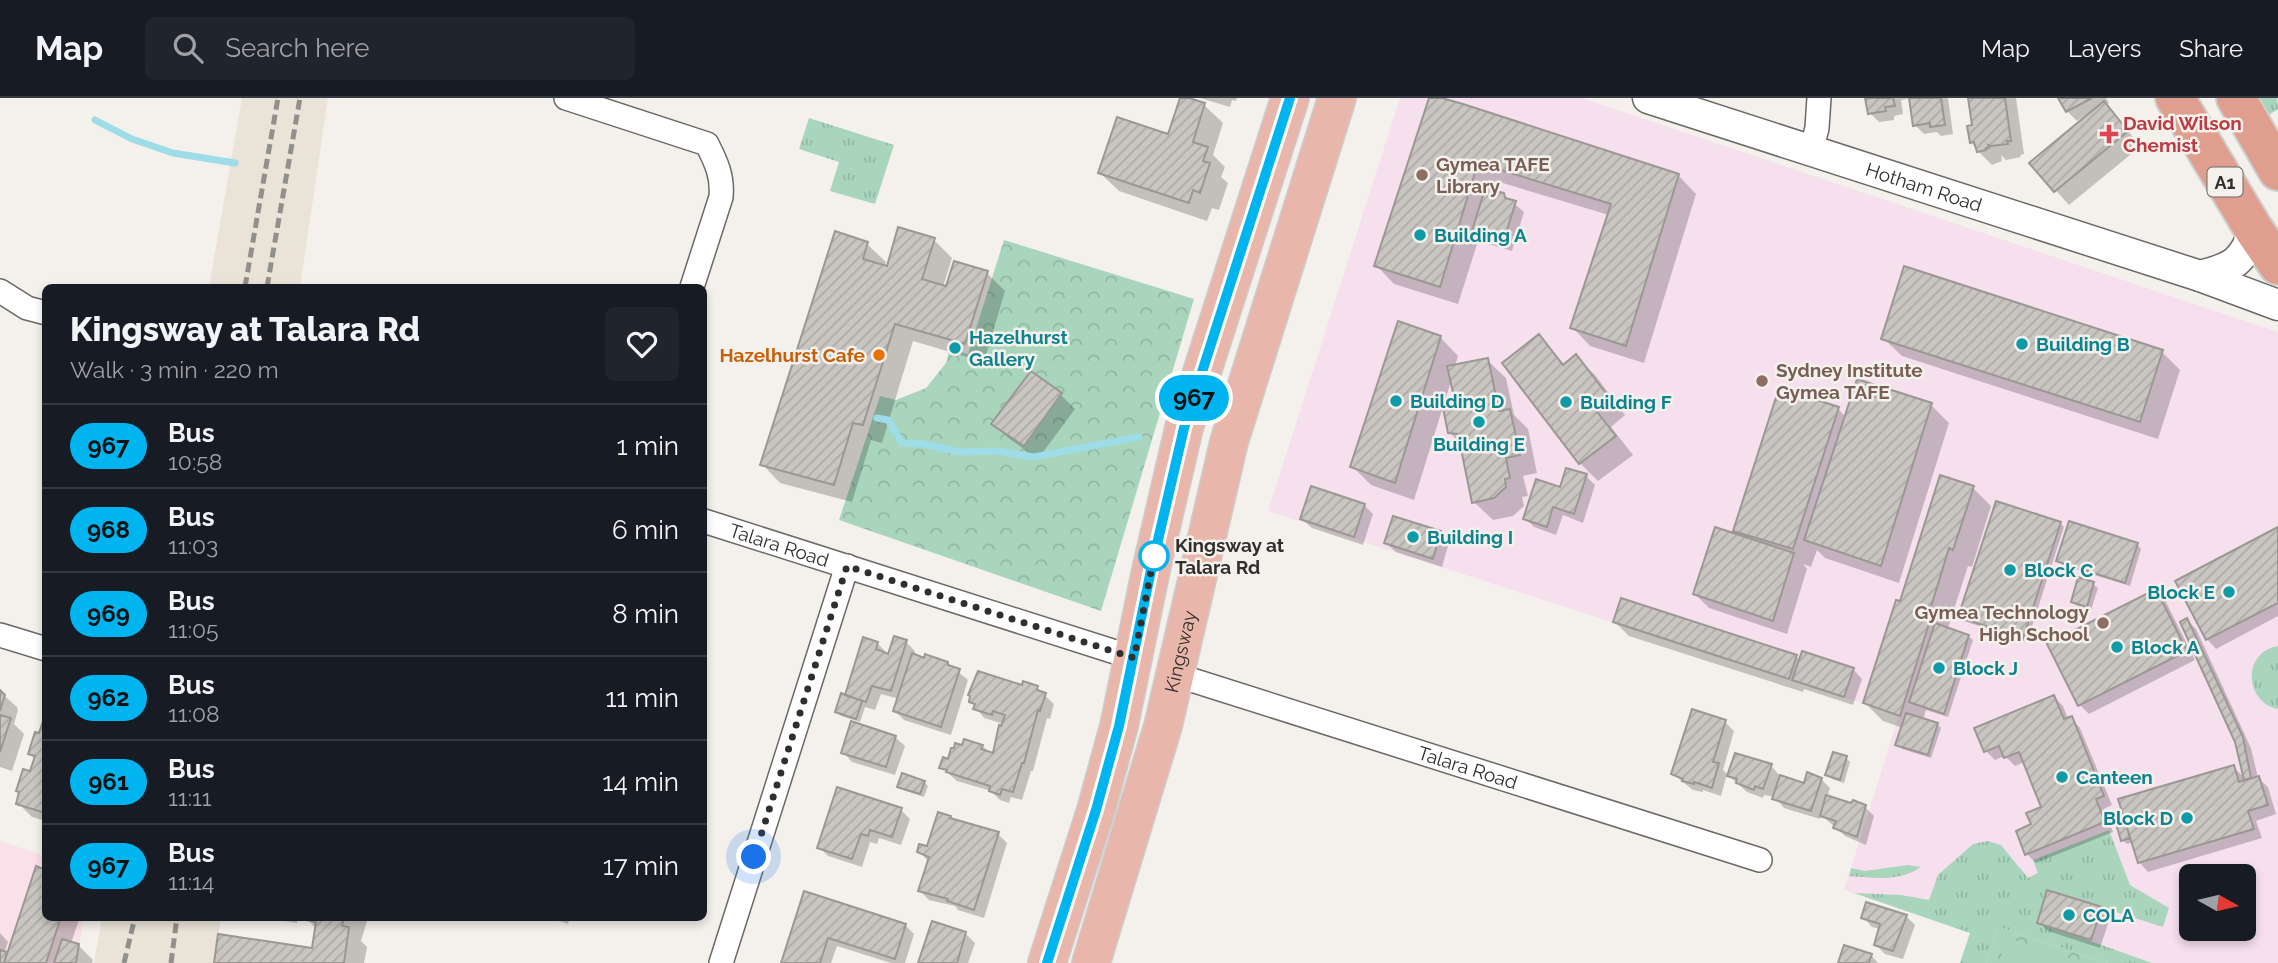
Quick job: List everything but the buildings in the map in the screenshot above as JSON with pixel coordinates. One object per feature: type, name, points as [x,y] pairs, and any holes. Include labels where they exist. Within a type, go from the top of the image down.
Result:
[{"type":"highway","name":"A1","points":[[2175,98],[2278,265]]},
{"type":"highway","points":[[2236,98],[2278,171]]},
{"type":"main road","points":[[1047,963],[1096,810],[1119,726],[1184,428],[1290,98]]},
{"type":"main road","name":"Kingsway","points":[[1091,963],[1163,726],[1229,442],[1337,98]]},
{"type":"street","points":[[566,98],[707,144],[717,163],[722,181],[721,197],[693,284]]},
{"type":"street","name":"Hotham Road","points":[[1648,98],[2200,276],[2278,305]]},
{"type":"street","points":[[1811,151],[1817,128],[1819,98]]},
{"type":"street","points":[[2200,276],[2224,270],[2239,261],[2254,230]]},
{"type":"street","points":[[0,291],[27,307],[42,312]]},
{"type":"street","name":"Talara Road","points":[[707,522],[1134,658]]},
{"type":"street","points":[[721,963],[847,566]]},
{"type":"street","points":[[0,635],[42,648]]},
{"type":"street","name":"Talara Road","points":[[1176,675],[1760,860]]},
{"type":"shaded area","points":[[242,98],[328,98],[300,284],[210,284]]},
{"type":"shaded area","name":"Sydney Institute Gymea TAFE","points":[[1400,98],[1582,98],[2278,332],[2278,963],[1960,963],[1970,933],[1844,890],[1899,715],[1268,511]]},
{"type":"shaded area","points":[[0,841],[42,855],[42,921],[83,921],[76,963],[0,963]]},
{"type":"shaded area","points":[[101,921],[220,921],[214,963],[94,963]]},
{"type":"green space","points":[[2260,98],[2277,98],[2278,109],[2269,115]]},
{"type":"green space","points":[[809,118],[894,145],[875,204],[830,191],[839,162],[799,149]]},
{"type":"green space","points":[[1004,240],[1194,299],[1101,611],[839,520],[880,396],[896,400],[926,388],[946,363],[950,348],[968,354]]},
{"type":"green space","points":[[2278,646],[2278,709],[2267,705],[2259,697],[2252,677],[2258,657],[2266,650]]},
{"type":"green space","points":[[2109,830],[2130,885],[2169,908],[2163,927],[2047,890],[2037,922],[2152,963],[2108,963],[1998,927],[1986,963],[1960,963],[1970,933],[1854,893],[1901,895],[1929,900],[1938,875],[1973,844],[1988,841],[2001,845],[2028,878],[2038,873],[2033,860]]},
{"type":"green space","points":[[1908,865],[1921,867],[1895,877],[1849,876],[1851,868],[1865,871]]},
{"type":"green space","points":[[1998,927],[2108,963],[1986,963]]},
{"type":"green space","points":[[2007,938],[2084,963],[1999,963]]},
{"type":"waterway","points":[[95,120],[132,139],[173,153],[235,163]]},
{"type":"waterway","points":[[877,418],[888,420],[902,443],[923,444],[960,452],[997,451],[1034,457],[1139,437]]},
{"type":"railway","points":[[246,284],[278,98]]},
{"type":"railway","points":[[268,284],[300,98]]},
{"type":"railway","points":[[124,963],[134,921]]},
{"type":"railway","points":[[171,963],[176,921]]},
{"type":"bus line","name":"967","points":[[1047,963],[1096,810],[1129,688],[1151,570],[1184,428],[1290,98]]},
{"type":"place","name":"David Wilson Chemist","points":[[2109,134]]},
{"type":"place","name":"Gymea TAFE Library","points":[[1422,175]]},
{"type":"place","name":"Building A","points":[[1420,235]]},
{"type":"place","name":"Building B","points":[[2022,344]]},
{"type":"place","name":"Hazelhurst Gallery","points":[[955,348]]},
{"type":"place","name":"Hazelhurst Cafe","points":[[879,355]]},
{"type":"place","name":"Sydney Institute Gymea TAFE","points":[[1762,381]]},
{"type":"place","name":"Building D","points":[[1396,401]]},
{"type":"place","name":"Building F","points":[[1566,402]]},
{"type":"place","name":"Building E","points":[[1479,422]]},
{"type":"place","name":"Building I","points":[[1413,537]]},
{"type":"place","name":"Kingsway at Talara Rd","points":[[1154,556]]},
{"type":"place","name":"Block C","points":[[2010,570]]},
{"type":"place","name":"Block E","points":[[2229,592]]},
{"type":"place","name":"Gymea Technology High School","points":[[2103,623]]},
{"type":"place","name":"Block A","points":[[2117,647]]},
{"type":"place","name":"Block J","points":[[1939,668]]},
{"type":"place","name":"Canteen","points":[[2062,777]]},
{"type":"place","name":"Block D","points":[[2187,818]]},
{"type":"place","name":"COLA","points":[[2069,915]]},
{"type":"route","points":[[754,857],[847,566],[1134,658],[1156,546],[1154,556]]}]
